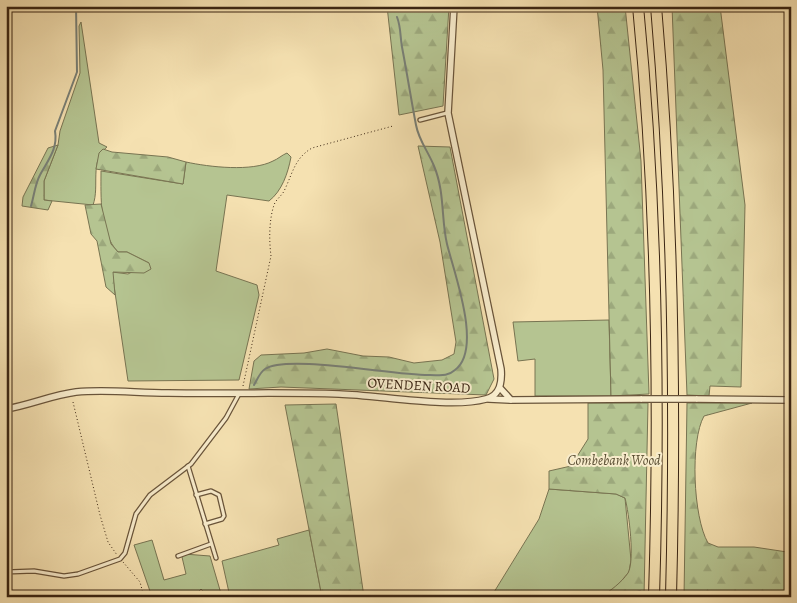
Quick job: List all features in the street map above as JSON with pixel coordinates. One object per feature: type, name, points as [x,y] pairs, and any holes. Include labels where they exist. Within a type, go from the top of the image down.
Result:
[{"type":"highway","points":[[638,6],[648,130],[655,275],[657,412],[654,597]]},
{"type":"highway","points":[[656,6],[665,132],[672,305],[674,462],[671,597]]},
{"type":"street","points":[[454,6],[448,113],[501,368],[500,388],[511,400]]},
{"type":"street","name":"OVENDEN ROAD","points":[[6,409],[76,392],[359,394],[453,402],[489,399],[500,388]]},
{"type":"street","points":[[489,399],[791,400]]},
{"type":"lane","points":[[420,120],[448,113]]},
{"type":"lane","points":[[6,572],[34,571],[64,576],[78,574],[120,559],[125,553],[136,514],[150,495],[188,466],[226,418],[240,394]]},
{"type":"lane","points":[[188,466],[216,558]]},
{"type":"lane","points":[[196,495],[211,491],[219,495],[224,516],[222,519],[205,524]]},
{"type":"lane","points":[[178,556],[211,544]]},
{"type":"path","points":[[240,394],[271,256],[269,238],[274,203],[283,195],[294,164],[302,154],[312,148],[393,126]]},
{"type":"path","points":[[73,402],[108,542],[140,582],[144,597]]},
{"type":"green space","points":[[387,6],[449,6],[443,106],[399,115]]},
{"type":"green space","points":[[597,6],[625,6],[641,161],[649,394],[611,396],[603,70]]},
{"type":"green space","points":[[672,6],[720,6],[745,205],[741,387],[710,386],[709,396],[687,395]]},
{"type":"green space","points":[[81,22],[99,143],[107,147],[98,159],[93,205],[44,200],[44,181],[58,145],[60,131],[80,73],[79,26]]},
{"type":"green space","points":[[58,145],[44,181],[44,200],[52,201],[48,210],[22,206],[23,197],[48,148]]},
{"type":"green space","points":[[418,146],[450,147],[494,379],[486,395],[281,387],[249,389],[254,361],[261,355],[304,353],[327,349],[363,356],[389,357],[414,363],[442,360],[454,354],[456,342],[440,242]]},
{"type":"green space","points":[[103,149],[112,152],[168,157],[186,162],[183,184],[96,169],[99,153]]},
{"type":"green space","points":[[287,153],[291,157],[286,175],[278,192],[269,201],[227,195],[216,271],[257,285],[259,295],[239,380],[128,381],[112,272],[128,274],[149,263],[127,252],[118,252],[107,235],[102,214],[101,171],[183,184],[186,162],[218,167],[254,166],[273,161]]},
{"type":"green space","points":[[101,204],[111,244],[118,252],[127,252],[149,263],[151,269],[144,273],[113,272],[115,295],[106,287],[97,241],[91,234],[85,205]]},
{"type":"green space","points":[[609,320],[611,396],[535,396],[535,359],[518,361],[513,322]]},
{"type":"green space","name":"Combebank Wood","points":[[588,403],[648,403],[644,597],[601,597],[622,580],[630,567],[631,537],[625,498],[616,494],[549,489],[549,471],[571,466],[588,439]]},
{"type":"green space","points":[[687,403],[752,403],[704,416],[700,428],[695,460],[696,498],[699,516],[708,543],[718,547],[754,547],[787,552],[791,555],[791,597],[684,597]]},
{"type":"green space","points":[[336,404],[364,597],[322,597],[285,405]]},
{"type":"green space","points":[[549,489],[616,494],[625,498],[631,560],[629,572],[617,586],[601,597],[491,597],[539,519]]},
{"type":"green space","points":[[309,530],[322,597],[230,597],[222,561],[279,545],[277,539]]},
{"type":"green space","points":[[152,540],[164,580],[186,574],[182,557],[184,554],[210,556],[222,597],[209,597],[201,589],[198,592],[202,597],[152,597],[134,545]]},
{"type":"waterway","points":[[31,206],[38,179],[54,149],[55,131],[77,72],[76,6]]},
{"type":"waterway","points":[[254,385],[263,370],[277,365],[318,365],[446,375],[455,370],[463,360],[467,346],[464,310],[447,244],[440,186],[432,161],[419,136],[416,125],[397,17]]},
{"type":"waterway","points":[[624,597],[640,591]]}]
